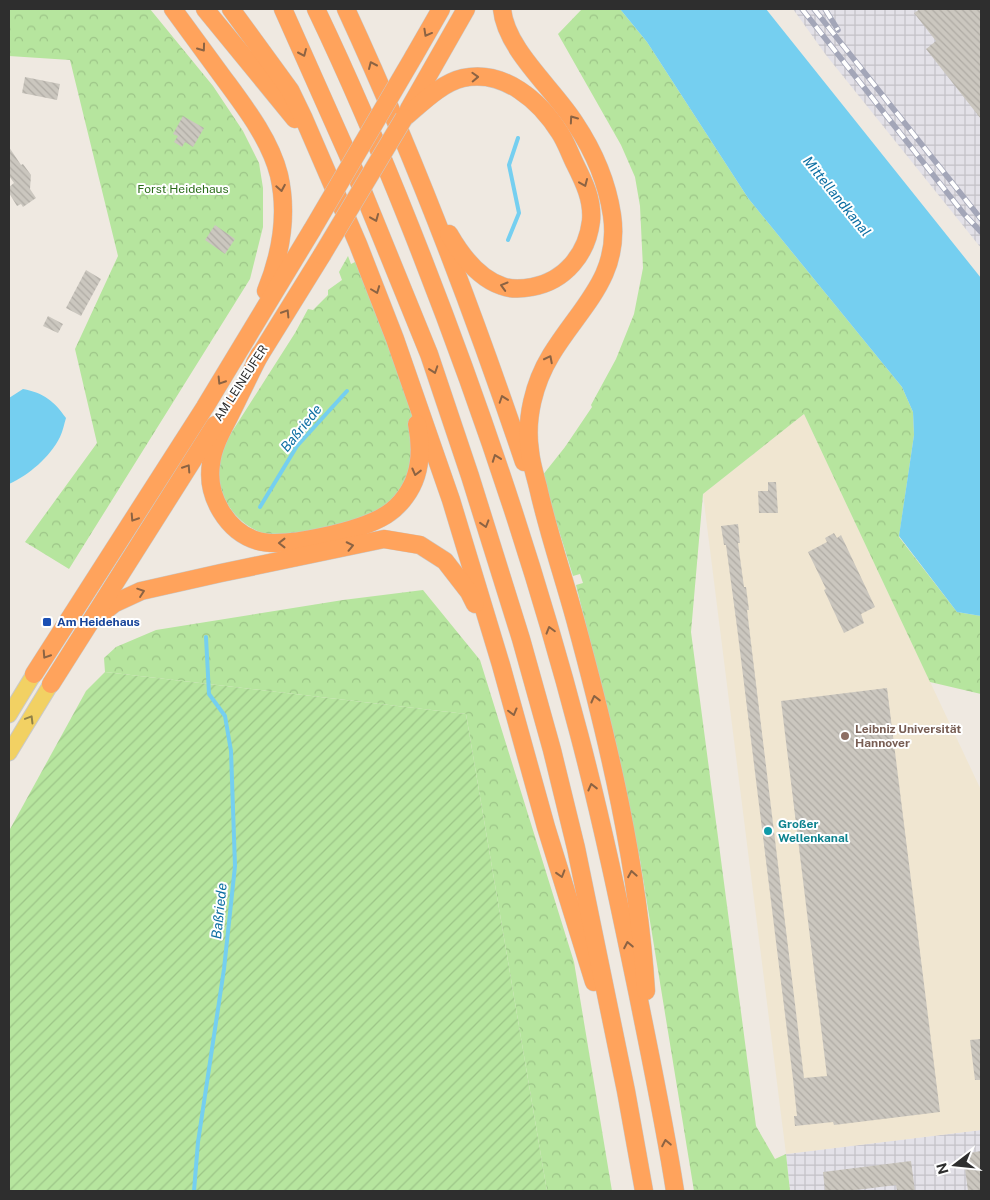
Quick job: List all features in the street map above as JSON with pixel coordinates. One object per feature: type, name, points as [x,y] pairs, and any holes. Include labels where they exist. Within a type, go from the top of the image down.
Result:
[{"type":"highway","points":[[173,9],[246,108],[268,146],[279,174],[283,199],[283,228],[279,255],[246,340]]},
{"type":"highway","points":[[205,9],[284,104],[322,158]]},
{"type":"highway","points":[[231,9],[290,90],[322,158],[395,339],[451,500],[501,665],[546,827],[626,1091]]},
{"type":"highway","points":[[283,9],[348,155],[429,354],[473,485],[521,639],[556,768],[590,912],[644,1191]]},
{"type":"highway","points":[[316,9],[374,137],[426,266],[499,466],[549,628],[579,734],[605,841],[651,1062],[675,1191]]},
{"type":"highway","points":[[346,9],[374,69],[418,174],[491,365],[553,545],[575,619],[607,746],[626,835],[644,963],[651,1062]]},
{"type":"highway","name":"AM LEINEUFER","points":[[34,674],[181,446],[246,340],[441,9]]},
{"type":"highway","points":[[428,89],[466,9]]},
{"type":"highway","points":[[502,9],[511,36],[524,58],[575,122],[596,160],[607,187],[612,216],[614,238],[611,259],[595,292],[550,356],[536,386],[529,420],[530,451],[553,545]]},
{"type":"highway","points":[[418,174],[450,236],[468,262],[491,281],[504,287],[519,289],[547,283],[573,264],[582,252],[588,237],[591,219],[590,198],[560,133],[539,106],[512,85],[497,79],[481,76],[463,78],[447,85],[428,89]]},
{"type":"highway","name":"AM LEINEUFER","points":[[51,684],[85,627],[322,255],[404,118],[428,89]]},
{"type":"highway","points":[[260,354],[215,446],[210,477],[220,510],[229,524],[258,542],[286,544],[335,533],[371,522],[386,515],[406,496],[414,480],[420,458],[419,433],[414,405],[395,339]]},
{"type":"highway","points":[[85,627],[115,603],[141,591],[221,572],[384,539],[420,545],[445,561],[470,592],[501,665]]},
{"type":"main road","name":"AM LEINEUFER","points":[[9,715],[34,674]]},
{"type":"main road","name":"AM LEINEUFER","points":[[9,753],[51,684]]},
{"type":"shaded area","points":[[793,9],[981,9],[981,248],[826,55]]},
{"type":"shaded area","name":"Leibniz Universität Hannover","points":[[804,414],[981,790],[981,1130],[786,1154],[703,494]]},
{"type":"shaded area","points":[[981,1130],[981,1191],[790,1191],[786,1154]]},
{"type":"green space","name":"Forst Heidehaus","points":[[9,9],[150,9],[213,86],[243,131],[259,163],[263,188],[263,227],[250,279],[69,569],[25,542],[97,443],[75,349],[118,256],[70,60],[9,56]]},
{"type":"green space","points":[[582,9],[620,9],[647,42],[748,198],[902,387],[913,412],[914,435],[899,537],[957,612],[981,616],[981,694],[930,682],[804,414],[703,494],[691,632],[756,1126],[775,1159],[786,1154],[790,1191],[694,1191],[640,860],[619,758],[576,585],[583,583],[580,574],[573,576],[542,476],[565,447],[592,407],[591,405],[616,359],[634,314],[643,268],[640,206],[635,177],[621,145],[558,34]]},
{"type":"green space","points":[[348,256],[351,264],[357,261],[415,423],[416,441],[407,480],[404,489],[398,497],[382,509],[364,517],[298,535],[276,536],[264,533],[242,521],[227,503],[219,480],[221,456],[228,438],[295,333],[308,309],[313,310],[328,295],[328,290],[342,280],[339,272]]},
{"type":"green space","points":[[423,590],[480,660],[574,962],[612,1191],[547,1191],[466,714],[105,672],[104,658],[116,647],[156,630],[343,600]]},
{"type":"green space","points":[[105,672],[466,714],[547,1191],[9,1191],[9,831],[86,691]]},
{"type":"water","name":"Mittellandkanal","points":[[620,9],[766,9],[981,278],[981,616],[957,612],[899,536],[914,435],[913,412],[902,387],[748,198],[647,42]]},
{"type":"water","points":[[23,389],[43,395],[66,418],[60,437],[51,452],[24,476],[9,484],[9,398]]},
{"type":"building","points":[[920,9],[981,9],[981,119],[926,49],[936,41],[914,13]]},
{"type":"building","points":[[25,77],[60,84],[57,100],[22,93]]},
{"type":"building","points":[[183,116],[204,128],[193,147],[185,142],[182,147],[174,142],[178,136],[173,134]]},
{"type":"building","points":[[9,147],[21,165],[23,164],[31,175],[30,189],[36,198],[23,207],[21,204],[17,206],[9,193],[9,187],[14,183],[9,176]]},
{"type":"building","points":[[215,225],[235,239],[225,254],[205,240]]},
{"type":"building","points":[[86,270],[101,279],[81,316],[66,308]]},
{"type":"building","points":[[48,316],[63,324],[58,333],[43,326]]},
{"type":"building","points":[[768,482],[776,482],[778,513],[759,513],[758,491],[768,491]]},
{"type":"building","points":[[738,524],[740,543],[738,543],[749,610],[747,610],[804,1078],[827,1076],[781,701],[887,688],[940,1112],[834,1125],[833,1122],[795,1126],[794,1116],[797,1116],[793,1079],[737,627],[726,545],[724,545],[721,526]]},
{"type":"building","points":[[834,533],[837,538],[841,535],[875,607],[861,614],[864,623],[844,633],[808,552],[827,542],[825,538]]},
{"type":"building","points":[[981,1039],[981,1080],[975,1080],[970,1040]]},
{"type":"building","points":[[981,1151],[981,1191],[968,1191],[963,1154]]},
{"type":"building","points":[[911,1161],[915,1191],[897,1191],[896,1185],[848,1191],[825,1191],[823,1172]]},
{"type":"waterway","name":"Baßriede","points":[[508,240],[519,213],[509,165],[518,138]]},
{"type":"waterway","name":"Baßriede","points":[[260,507],[297,446],[347,391]]},
{"type":"waterway","name":"Baßriede","points":[[194,1191],[198,1142],[224,969],[235,866],[231,751],[225,716],[209,694],[206,637]]},
{"type":"railway","points":[[802,9],[964,214],[981,232]]},
{"type":"railway","points":[[814,9],[981,219]]},
{"type":"railway","points":[[825,9],[838,30]]},
{"type":"place","name":"Am Heidehaus","points":[[47,622]]},
{"type":"place","name":"Leibniz Universität Hannover","points":[[845,736]]},
{"type":"place","name":"Großer Wellenkanal","points":[[768,831]]}]
